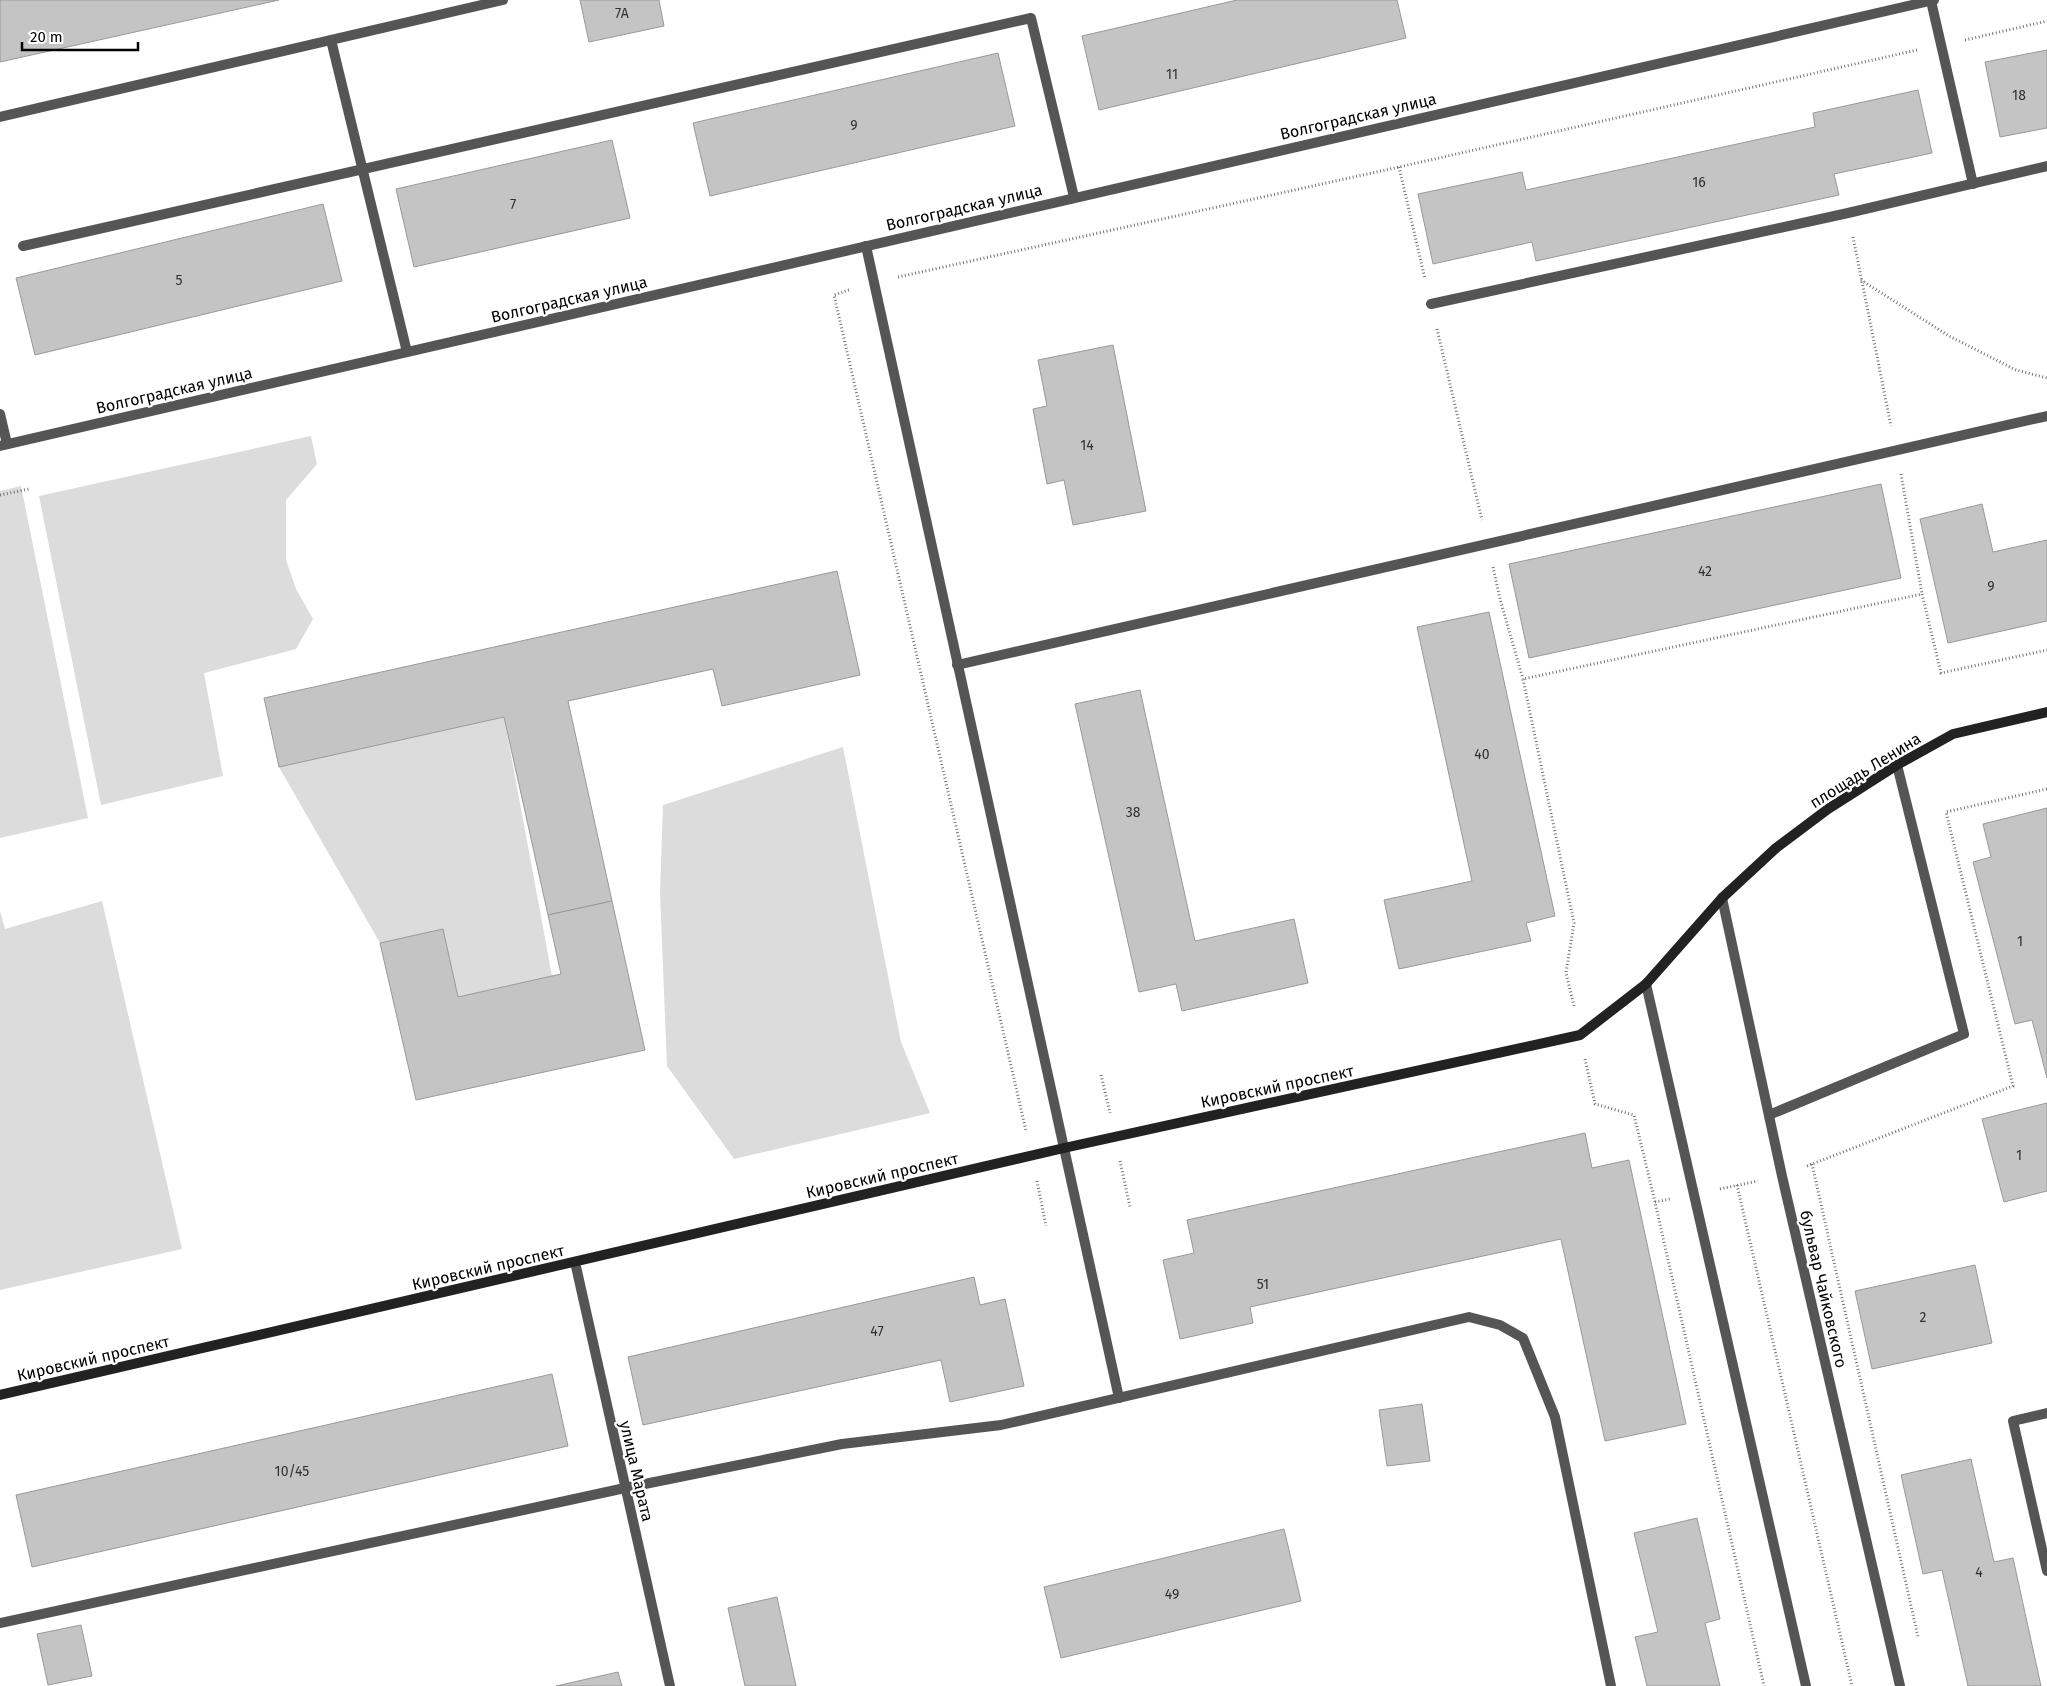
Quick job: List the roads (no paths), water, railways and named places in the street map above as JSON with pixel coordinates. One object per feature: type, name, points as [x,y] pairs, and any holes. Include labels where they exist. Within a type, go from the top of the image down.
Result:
[{"type":"main road","name":"площадь Ленина","points":[[1722,898],[1784,843],[1828,809],[1898,765],[1953,734],[2047,712]]},
{"type":"main road","name":"Кировский проспект","points":[[0,1395],[1064,1148],[1580,1035],[1646,984],[1722,898]]},
{"type":"street","points":[[0,117],[503,0]]},
{"type":"street","points":[[1932,0],[1973,184]]},
{"type":"street","name":"Волгоградская улица","points":[[3,445],[1932,0]]},
{"type":"street","points":[[23,246],[1031,18],[1074,197]]},
{"type":"street","points":[[331,40],[407,352]]},
{"type":"street","points":[[1431,304],[1848,213],[2047,166]]},
{"type":"street","points":[[866,246],[1119,1398]]},
{"type":"street","points":[[0,414],[3,445]]},
{"type":"street","points":[[958,665],[2047,416]]},
{"type":"street","points":[[1769,1115],[1964,1034],[1898,765]]},
{"type":"street","name":"бульвар Чайковского","points":[[1722,898],[1769,1115],[1900,1686]]},
{"type":"street","points":[[1646,984],[1806,1686]]},
{"type":"street","name":"улица Марата","points":[[574,1262],[670,1686]]},
{"type":"street","points":[[0,1623],[626,1488],[842,1444],[1001,1425],[1469,1317],[1500,1325],[1523,1338],[1555,1417],[1611,1686]]},
{"type":"street","points":[[2047,1413],[2013,1421],[2047,1571]]}]
